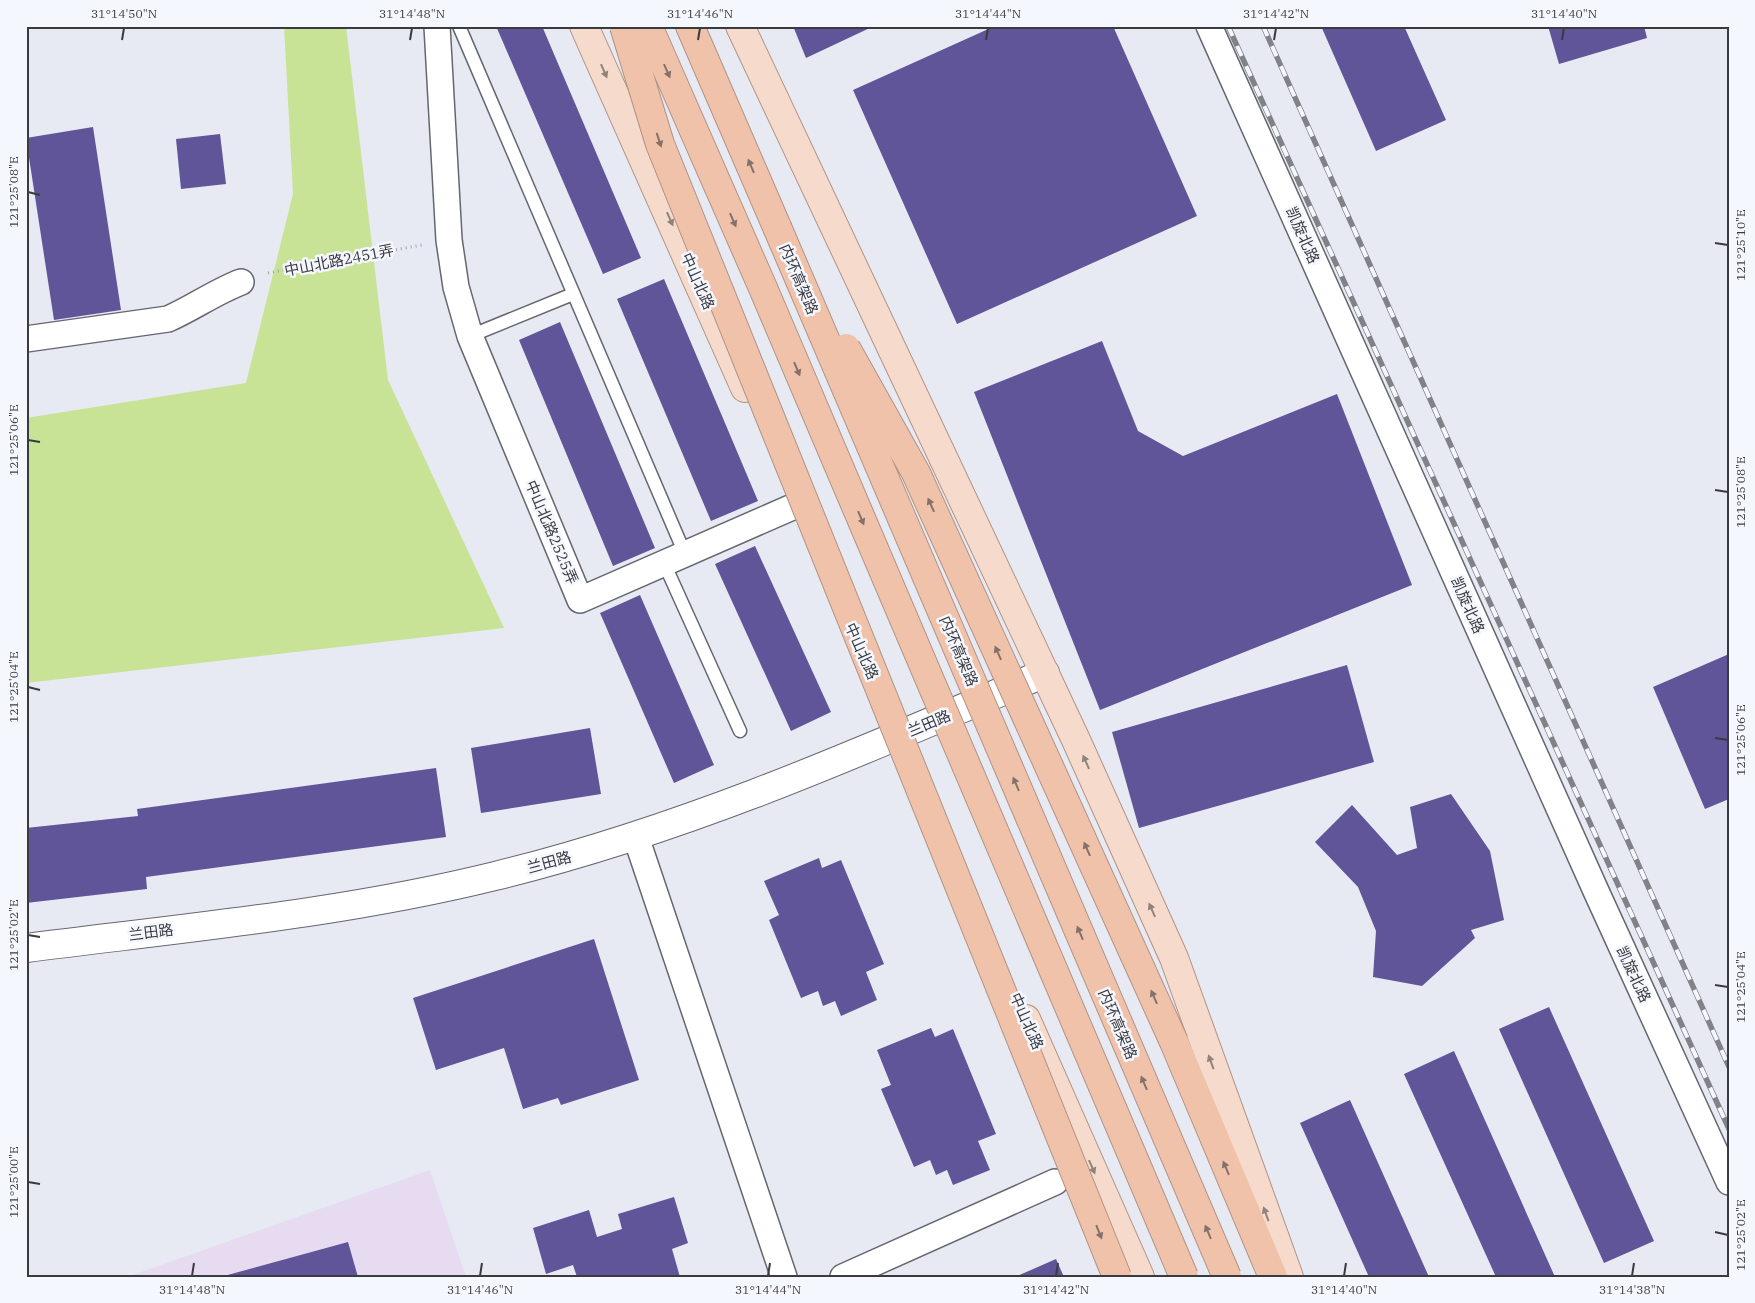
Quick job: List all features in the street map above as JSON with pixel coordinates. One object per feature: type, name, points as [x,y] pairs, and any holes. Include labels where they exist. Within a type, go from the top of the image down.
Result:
[{"type":"highway","points":[[624,26],[660,144],[1117,1277]]},
{"type":"highway","points":[[648,26],[763,288],[1184,1277]]},
{"type":"highway","name":"内环高架路","points":[[690,26],[1227,1277]]},
{"type":"highway","points":[[777,227],[916,473],[1174,1042],[1273,1277]]},
{"type":"main road","name":"中山北路","points":[[584,26],[1140,1277]]},
{"type":"main road","points":[[740,26],[1045,673],[1174,958],[1289,1277]]},
{"type":"street","points":[[437,26],[449,240]]},
{"type":"street","name":"凯旋北路","points":[[1210,26],[1596,891],[1729,1182]]},
{"type":"street","name":"中山北路2525弄","points":[[449,240],[456,287],[470,336],[580,600],[797,505]]},
{"type":"street","points":[[26,339],[168,319],[186,311],[218,291],[241,282]]},
{"type":"street","name":"兰田路","points":[[26,948],[332,909],[414,895],[497,876],[636,837],[900,735],[1045,673]]},
{"type":"street","points":[[636,837],[784,1277]]},
{"type":"street","points":[[843,1277],[1055,1182]]},
{"type":"lane","points":[[459,26],[573,294],[740,731]]},
{"type":"lane","points":[[470,336],[573,294]]},
{"type":"path","name":"中山北路2451弄","points":[[241,282],[267,273],[449,240]]},
{"type":"shaded area","points":[[430,1170],[466,1277],[127,1277]]},
{"type":"green space","points":[[284,26],[346,26],[388,380],[504,628],[26,683],[26,418],[246,383],[293,194]]},
{"type":"building","points":[[496,26],[542,26],[641,258],[603,274]]},
{"type":"building","points":[[793,26],[874,26],[806,58]]},
{"type":"building","points":[[995,26],[1113,26],[1197,216],[957,324],[853,90]]},
{"type":"building","points":[[1321,26],[1404,26],[1446,120],[1376,151]]},
{"type":"building","points":[[1548,26],[1644,26],[1647,38],[1559,64]]},
{"type":"building","points":[[93,127],[121,310],[54,320],[26,138]]},
{"type":"building","points":[[220,134],[226,184],[181,189],[176,139]]},
{"type":"building","points":[[664,279],[758,501],[711,521],[617,299]]},
{"type":"building","points":[[560,322],[655,548],[613,566],[519,340]]},
{"type":"building","points":[[1102,341],[1138,431],[1183,456],[1337,394],[1412,585],[1100,710],[974,392]]},
{"type":"building","points":[[755,546],[831,712],[791,731],[715,564]]},
{"type":"building","points":[[640,595],[714,765],[674,783],[600,613]]},
{"type":"building","points":[[1729,654],[1729,799],[1705,809],[1653,687]]},
{"type":"building","points":[[1347,665],[1374,762],[1139,828],[1112,732]]},
{"type":"building","points":[[590,728],[601,794],[481,813],[471,748]]},
{"type":"building","points":[[436,768],[446,837],[146,877],[147,889],[26,903],[26,828],[138,816],[137,809]]},
{"type":"building","points":[[1451,794],[1490,851],[1504,920],[1471,930],[1475,938],[1422,986],[1373,977],[1376,931],[1358,887],[1315,842],[1352,805],[1397,855],[1417,848],[1410,807]]},
{"type":"building","points":[[819,858],[822,868],[841,860],[884,964],[866,972],[877,1000],[841,1016],[835,1001],[823,1006],[818,991],[801,998],[769,920],[779,915],[764,881]]},
{"type":"building","points":[[594,939],[639,1080],[561,1105],[558,1098],[523,1109],[504,1048],[436,1070],[413,998]]},
{"type":"building","points":[[1549,1007],[1654,1241],[1604,1263],[1499,1029]]},
{"type":"building","points":[[931,1028],[935,1037],[953,1029],[996,1134],[978,1141],[990,1170],[953,1185],[947,1170],[936,1175],[930,1160],[914,1167],[881,1089],[891,1085],[877,1050]]},
{"type":"building","points":[[1454,1051],[1555,1277],[1496,1277],[1404,1074]]},
{"type":"building","points":[[1350,1100],[1429,1277],[1369,1277],[1300,1123]]},
{"type":"building","points":[[674,1197],[688,1243],[672,1249],[680,1277],[577,1277],[573,1265],[546,1274],[533,1228],[589,1210],[597,1237],[622,1229],[618,1214]]},
{"type":"building","points":[[348,1242],[358,1277],[224,1276]]},
{"type":"building","points":[[1056,1259],[1064,1277],[1015,1277]]},
{"type":"railway","points":[[1228,26],[1729,1129]]},
{"type":"railway","points":[[1263,26],[1729,1067]]}]
